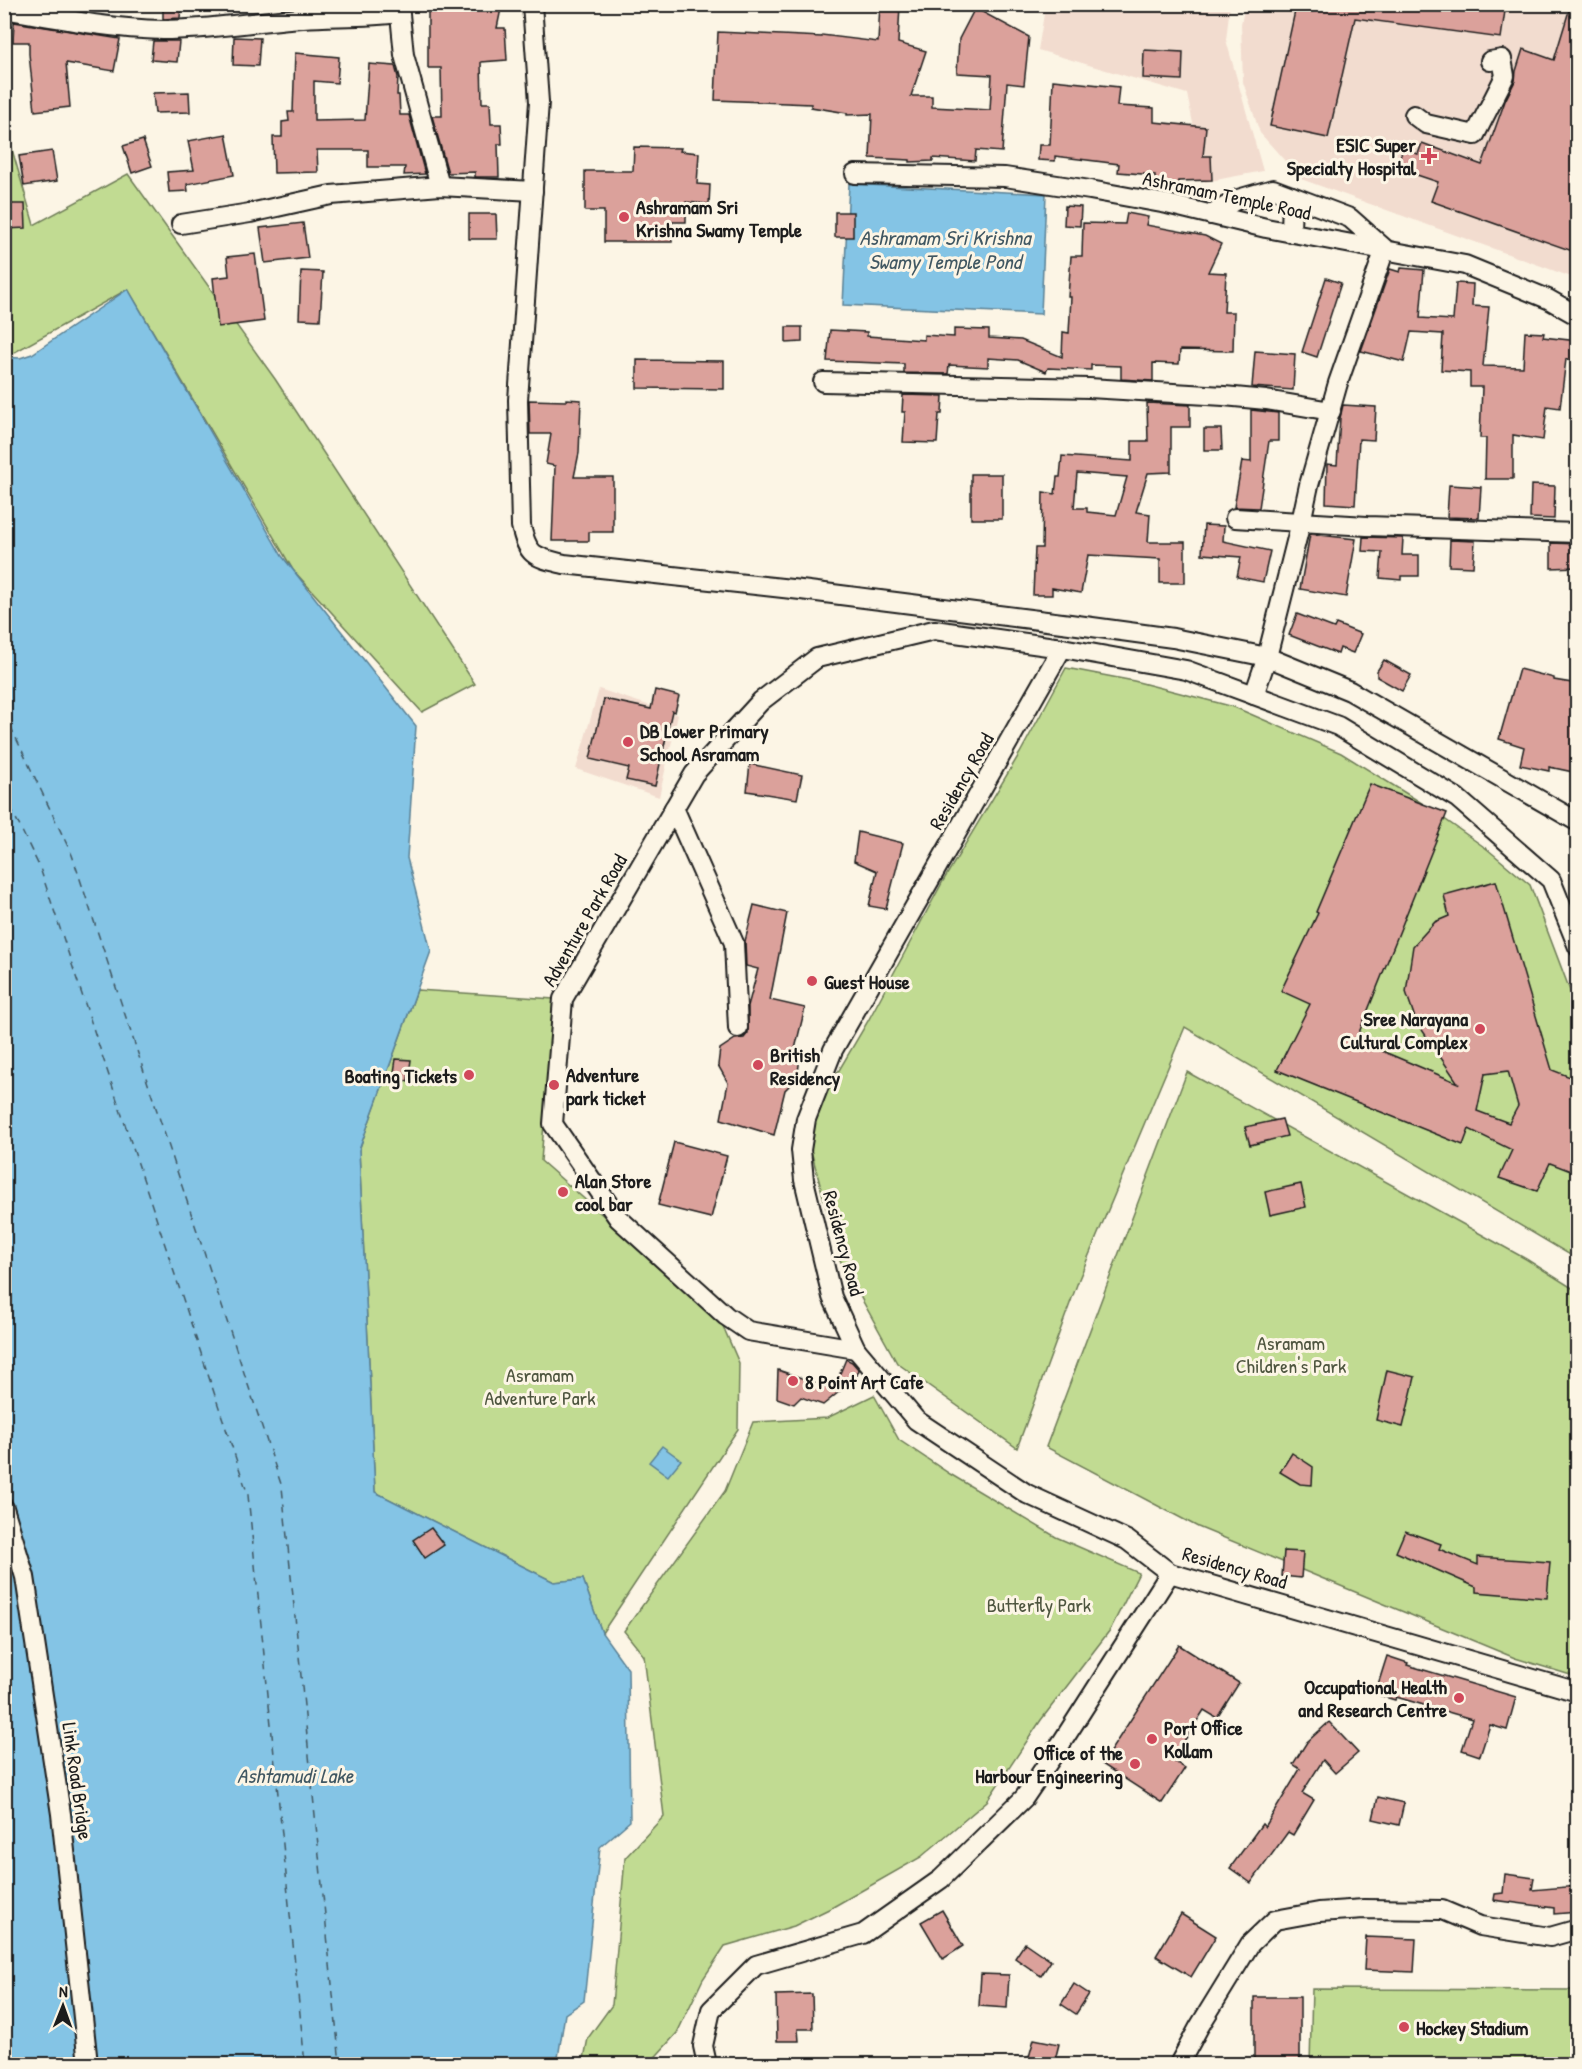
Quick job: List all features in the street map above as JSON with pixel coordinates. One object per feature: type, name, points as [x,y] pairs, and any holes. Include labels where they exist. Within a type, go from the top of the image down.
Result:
[{"type":"street","points":[[532,4],[539,102],[518,400],[521,526],[525,545],[533,554],[564,564],[801,590],[1173,638],[1267,657],[1350,691],[1578,822]]},
{"type":"street","points":[[4,9],[75,22],[162,30],[233,26],[303,18],[378,16],[399,9],[404,55],[440,186]]},
{"type":"street","points":[[1414,115],[1426,124],[1475,135],[1505,76],[1502,59],[1490,61]]},
{"type":"street","name":"Ashramam Temple Road","points":[[855,174],[1005,177],[1167,204],[1291,233],[1466,266],[1548,299],[1578,316]]},
{"type":"street","points":[[181,224],[250,213],[331,195],[440,186],[533,191]]},
{"type":"street","points":[[1211,215],[1238,199],[1273,189],[1350,218],[1384,249],[1338,383],[1309,485],[1267,657],[1254,695]]},
{"type":"street","points":[[1291,233],[1292,196]]},
{"type":"street","points":[[823,382],[1089,388],[1202,394],[1266,400],[1331,411]]},
{"type":"street","points":[[1235,518],[1367,526],[1578,533]]},
{"type":"street","name":"Adventure Park Road","points":[[856,1349],[748,1331],[726,1316],[618,1218],[554,1124],[563,999],[694,774],[761,701],[817,658],[934,630],[1062,648],[1186,670],[1338,726],[1457,798],[1551,880],[1578,947]]},
{"type":"street","name":"Residency Road","points":[[1062,648],[833,1050],[806,1119],[801,1150],[804,1180],[832,1297],[856,1349],[916,1420],[1027,1494],[1127,1540],[1170,1573],[1578,1692]]},
{"type":"street","points":[[674,808],[734,943],[738,1028]]},
{"type":"street","name":"Link Road Bridge","points":[[4,1508],[25,1577],[61,1814],[88,2064]]},
{"type":"street","points":[[707,2064],[703,2046],[711,2010],[756,1965],[863,1934],[941,1879],[1024,1798],[1170,1573]]},
{"type":"street","points":[[1179,2064],[1199,2026],[1250,1944],[1275,1920],[1319,1912],[1364,1909],[1442,1910],[1480,1926],[1550,1937],[1578,1929]]},
{"type":"shaded area","points":[[1027,5],[1230,5],[1226,40],[1263,171],[1205,182],[1187,94],[1038,50],[1044,14]]},
{"type":"shaded area","name":"ESIC Super Specialty Hospital","points":[[1245,5],[1577,5],[1577,279],[1301,179],[1260,133],[1243,82],[1241,24]]},
{"type":"shaded area","name":"DB Lower Primary School Asramam","points":[[599,689],[678,715],[659,797],[576,769]]},
{"type":"green space","points":[[4,122],[34,225],[128,174],[275,379],[475,684],[422,712],[293,570],[128,289],[6,357],[4,353]]},
{"type":"green space","points":[[1066,668],[1134,681],[1234,707],[1341,753],[1420,802],[1487,849],[1530,885],[1577,1009],[1577,1259],[1185,1027],[1079,1279],[1017,1448],[897,1363],[840,1260],[805,1128],[868,1021],[943,881],[1020,753]]},
{"type":"green space","name":"Asramam Adventure Park","points":[[417,990],[554,999],[541,1161],[719,1317],[739,1363],[738,1429],[602,1633],[583,1579],[554,1582],[375,1492],[359,1150]]},
{"type":"green space","name":"Asramam Children's Park","points":[[1187,1072],[1526,1259],[1577,1291],[1577,1677],[1515,1658],[1198,1527],[1046,1447]]},
{"type":"green space","name":"Butterfly Park","points":[[874,1395],[899,1440],[950,1474],[1056,1537],[1139,1573],[1110,1630],[1041,1720],[987,1801],[921,1857],[833,1907],[794,1926],[725,1946],[703,1979],[677,2033],[649,2064],[583,2064],[588,2038],[612,2005],[625,1858],[664,1816],[644,1656],[624,1631],[725,1491],[753,1422],[827,1418]]},
{"type":"green space","name":"Hockey Stadium","points":[[1312,1989],[1577,1990],[1577,2064],[1310,2064]]},
{"type":"water","name":"Ashramam Sri Krishna Swamy Temple Pond","points":[[849,184],[1046,194],[1041,314],[843,305]]},
{"type":"water","name":"Ashtamudi Lake","points":[[128,289],[282,556],[416,726],[407,858],[431,951],[359,1150],[375,1492],[554,1582],[583,1579],[602,1633],[628,1669],[630,1821],[600,1847],[584,2001],[565,2014],[557,2064],[5,2064],[4,357],[20,358],[32,354]]},
{"type":"water","points":[[662,1446],[681,1460],[668,1476],[649,1462]]},
{"type":"building","points":[[163,4],[181,4],[180,18],[163,19]]},
{"type":"building","points":[[428,4],[502,4],[497,28],[505,28],[507,60],[481,62],[482,103],[490,103],[491,124],[501,124],[502,144],[498,144],[499,177],[475,177],[475,172],[448,173],[432,116],[442,116],[441,68],[428,68]]},
{"type":"building","points":[[880,4],[900,5],[898,43],[926,51],[911,96],[932,96],[932,107],[990,110],[992,75],[957,73],[959,39],[975,8],[1029,37],[1024,85],[1007,83],[1002,152],[976,150],[975,161],[933,158],[933,161],[910,162],[910,160],[870,158],[872,114],[847,115],[847,113],[811,107],[811,104],[715,100],[718,32],[822,37],[822,35],[878,42]]},
{"type":"building","points":[[1302,4],[1506,4],[1501,38],[1355,18],[1328,138],[1270,126],[1295,11]]},
{"type":"building","points":[[1571,4],[1578,4],[1578,253],[1431,201],[1438,182],[1396,168],[1403,149],[1418,154],[1422,143],[1482,165],[1505,101],[1515,81],[1523,49],[1554,60]]},
{"type":"building","points":[[14,22],[120,39],[114,71],[66,63],[70,107],[35,111],[29,42],[13,42]]},
{"type":"building","points":[[234,37],[260,38],[258,66],[233,65]]},
{"type":"building","points":[[153,41],[179,41],[177,62],[151,60]]},
{"type":"building","points":[[1144,50],[1183,52],[1182,80],[1143,78]]},
{"type":"building","points":[[295,53],[339,57],[337,83],[314,81],[314,121],[365,120],[369,64],[395,66],[398,77],[397,95],[399,95],[400,115],[409,115],[425,174],[404,175],[405,167],[368,167],[368,150],[317,150],[318,172],[274,173],[273,137],[282,137],[282,122],[289,121],[288,112],[293,112]]},
{"type":"building","points":[[1053,80],[1119,87],[1117,106],[1154,108],[1154,122],[1206,127],[1203,156],[1211,156],[1212,180],[1178,181],[1178,188],[1155,187],[1155,175],[1118,172],[1119,164],[1055,156],[1055,161],[1038,160],[1039,145],[1050,145]]},
{"type":"building","points":[[189,92],[190,112],[155,113],[153,93]]},
{"type":"building","points":[[226,134],[234,175],[187,184],[188,191],[169,192],[167,172],[194,170],[188,141]]},
{"type":"building","points":[[143,140],[152,166],[132,173],[123,146]]},
{"type":"building","points":[[634,147],[681,148],[680,151],[699,153],[697,184],[710,185],[709,204],[686,202],[686,222],[672,222],[672,242],[604,242],[604,211],[585,211],[585,171],[633,171]]},
{"type":"building","points":[[52,151],[57,181],[24,186],[19,156]]},
{"type":"building","points":[[4,204],[25,204],[26,228],[4,229]]},
{"type":"building","points":[[1065,206],[1081,207],[1080,226],[1064,225]]},
{"type":"building","points":[[835,212],[853,212],[853,237],[835,237]]},
{"type":"building","points":[[1127,213],[1148,217],[1146,225],[1205,236],[1221,244],[1208,272],[1226,273],[1224,312],[1234,312],[1233,351],[1180,350],[1179,364],[1153,363],[1153,381],[1121,379],[1121,366],[1091,365],[1091,370],[1048,368],[1046,372],[1018,360],[988,358],[988,367],[949,365],[948,374],[904,373],[904,364],[827,361],[830,330],[867,332],[867,336],[924,340],[924,335],[954,337],[954,329],[989,330],[989,338],[1021,340],[1062,357],[1063,332],[1069,333],[1071,297],[1068,297],[1071,256],[1082,256],[1083,223],[1125,224]]},
{"type":"building","points":[[469,214],[496,214],[497,239],[469,239]]},
{"type":"building","points":[[303,223],[308,258],[265,263],[260,228]]},
{"type":"building","points":[[255,254],[264,321],[218,327],[213,278],[229,276],[227,257]]},
{"type":"building","points":[[1401,268],[1424,270],[1420,318],[1453,320],[1456,283],[1473,284],[1472,306],[1489,307],[1483,366],[1523,367],[1525,332],[1544,333],[1543,337],[1578,341],[1578,361],[1566,359],[1560,408],[1547,406],[1543,440],[1513,435],[1513,479],[1485,479],[1486,438],[1480,438],[1482,387],[1470,387],[1470,372],[1441,370],[1443,334],[1411,332],[1404,362],[1361,351],[1390,269],[1400,272]]},
{"type":"building","points":[[301,271],[323,272],[320,320],[299,319]]},
{"type":"building","points":[[1326,278],[1341,283],[1317,357],[1302,352]]},
{"type":"building","points":[[786,327],[802,327],[802,342],[786,343]]},
{"type":"building","points":[[1255,351],[1295,354],[1293,390],[1252,387]]},
{"type":"building","points":[[637,360],[724,361],[724,389],[637,388]]},
{"type":"building","points":[[903,395],[943,396],[937,443],[903,442],[905,412],[902,412]]},
{"type":"building","points":[[566,399],[581,400],[579,453],[574,477],[613,477],[613,532],[589,532],[589,541],[552,541],[555,466],[546,464],[551,434],[530,434],[529,400],[566,401]]},
{"type":"building","points":[[1147,403],[1190,405],[1190,427],[1171,427],[1171,472],[1148,473],[1136,512],[1150,514],[1148,542],[1185,542],[1185,583],[1160,583],[1160,559],[1088,555],[1081,593],[1052,588],[1052,595],[1033,595],[1035,548],[1042,548],[1043,492],[1055,494],[1057,477],[1060,477],[1062,456],[1132,461],[1132,441],[1148,441]],"holes":[[[1077,473],[1127,477],[1116,515],[1087,512],[1087,508],[1074,508]]]},
{"type":"building","points":[[1343,405],[1376,407],[1374,440],[1359,439],[1355,505],[1326,503],[1327,464],[1337,465]]},
{"type":"building","points":[[1251,410],[1278,413],[1278,441],[1269,441],[1259,508],[1234,507],[1242,461],[1251,462]]},
{"type":"building","points":[[1204,429],[1221,429],[1222,450],[1204,450]]},
{"type":"building","points":[[971,474],[1002,474],[1002,519],[971,519]]},
{"type":"building","points":[[1449,485],[1481,487],[1479,518],[1447,517]]},
{"type":"building","points":[[1531,485],[1555,486],[1554,519],[1530,518]]},
{"type":"building","points":[[1204,525],[1224,526],[1223,541],[1270,551],[1263,582],[1237,577],[1241,557],[1202,554]]},
{"type":"building","points":[[1310,534],[1356,539],[1346,597],[1300,589]]},
{"type":"building","points":[[1363,537],[1403,538],[1402,555],[1419,555],[1419,576],[1401,576],[1401,580],[1380,578],[1382,552],[1362,551]]},
{"type":"building","points":[[1450,540],[1475,541],[1473,567],[1449,566]]},
{"type":"building","points":[[1551,543],[1578,544],[1578,567],[1551,568]]},
{"type":"building","points":[[1297,614],[1334,628],[1336,624],[1361,634],[1353,653],[1340,648],[1338,654],[1289,635]]},
{"type":"building","points":[[1384,660],[1411,675],[1402,691],[1377,677],[1377,671]]},
{"type":"building","points":[[1519,669],[1554,678],[1554,680],[1578,684],[1578,773],[1549,767],[1549,771],[1520,765],[1524,747],[1499,739]]},
{"type":"building","name":"DB Lower Primary School Asramam","points":[[655,690],[679,696],[675,712],[672,711],[655,786],[626,780],[629,768],[590,759],[604,699],[651,709]]},
{"type":"building","points":[[750,764],[802,775],[797,799],[747,791]]},
{"type":"building","name":"Sree Narayana Cultural Complex","points":[[1370,784],[1447,813],[1356,1040],[1458,1083],[1416,1021],[1406,992],[1413,946],[1435,922],[1449,916],[1444,895],[1496,881],[1552,1070],[1578,1080],[1578,1174],[1550,1163],[1537,1191],[1499,1178],[1512,1150],[1469,1129],[1463,1145],[1277,1070],[1310,1004],[1281,991],[1318,913],[1316,912]],"holes":[[[1508,1071],[1518,1106],[1509,1123],[1477,1111],[1485,1074]]]},
{"type":"building","points":[[858,832],[903,843],[886,909],[869,906],[877,871],[854,861]]},
{"type":"building","name":"British Residency","points":[[754,905],[787,913],[770,1000],[805,1008],[795,1049],[799,1065],[798,1072],[796,1079],[785,1090],[774,1135],[721,1119],[728,1083],[718,1065],[720,1049],[735,1039],[744,1038],[748,1033],[748,1006],[758,969],[746,966],[745,941]]},
{"type":"building","points":[[396,1059],[411,1060],[408,1081],[393,1079]]},
{"type":"building","points":[[1282,1119],[1287,1136],[1250,1145],[1245,1127]]},
{"type":"building","points":[[674,1142],[727,1156],[711,1218],[658,1205]]},
{"type":"building","points":[[1301,1184],[1306,1207],[1270,1215],[1265,1192]]},
{"type":"building","points":[[846,1359],[859,1370],[852,1387],[836,1383]]},
{"type":"building","name":"8 Point Art Cafe","points":[[778,1370],[840,1391],[823,1405],[801,1397],[794,1404],[777,1398]]},
{"type":"building","points":[[1387,1370],[1415,1377],[1403,1427],[1376,1420]]},
{"type":"building","points":[[1292,1453],[1313,1467],[1312,1485],[1300,1484],[1280,1472]]},
{"type":"building","points":[[431,1528],[444,1545],[425,1558],[413,1540]]},
{"type":"building","points":[[1405,1531],[1441,1544],[1439,1549],[1478,1565],[1478,1557],[1550,1562],[1547,1598],[1476,1592],[1476,1587],[1396,1552]]},
{"type":"building","points":[[1284,1551],[1303,1552],[1301,1578],[1282,1576]]},
{"type":"building","name":"Port Office Kollam","points":[[1179,1645],[1239,1683],[1217,1718],[1204,1710],[1172,1760],[1185,1768],[1162,1803],[1102,1764]]},
{"type":"building","name":"Occupational Health and Research Centre","points":[[1387,1656],[1408,1663],[1407,1665],[1516,1697],[1507,1730],[1490,1725],[1480,1756],[1462,1750],[1472,1719],[1396,1697],[1395,1700],[1375,1694]]},
{"type":"building","points":[[1329,1722],[1358,1753],[1335,1773],[1323,1760],[1302,1793],[1314,1800],[1293,1835],[1288,1832],[1251,1883],[1230,1868],[1262,1824],[1265,1827],[1300,1769],[1293,1764],[1307,1742]]},
{"type":"building","points":[[1378,1797],[1404,1803],[1399,1825],[1373,1819]]},
{"type":"building","points":[[1505,1874],[1534,1878],[1532,1890],[1578,1886],[1578,1912],[1554,1914],[1554,1908],[1494,1900],[1495,1894],[1503,1893]]},
{"type":"building","points":[[942,1910],[963,1946],[943,1959],[921,1922]]},
{"type":"building","points":[[1181,1914],[1216,1936],[1191,1977],[1156,1956]]},
{"type":"building","points":[[1366,1937],[1416,1939],[1414,1972],[1364,1970]]},
{"type":"building","points":[[1025,1943],[1051,1961],[1041,1976],[1015,1958]]},
{"type":"building","points":[[981,1974],[1009,1975],[1007,2008],[979,2006]]},
{"type":"building","points":[[1074,1984],[1089,1994],[1076,2014],[1061,2004]]},
{"type":"building","points":[[812,1994],[813,2029],[798,2029],[799,2041],[777,2041],[776,1995]]},
{"type":"building","points":[[1254,1997],[1300,1997],[1300,2064],[1254,2064]]},
{"type":"building","points":[[1034,2039],[1059,2044],[1054,2064],[1027,2064]]},
{"type":"ferry route","points":[[4,713],[72,855],[282,1487],[340,2064]]},
{"type":"ferry route","points":[[4,794],[40,868],[248,1495],[305,2064]]},
{"type":"place","name":"ESIC Super Specialty Hospital","points":[[1429,156]]},
{"type":"place","name":"Ashramam Sri Krishna Swamy Temple","points":[[624,217]]},
{"type":"place","name":"DB Lower Primary School Asramam","points":[[628,742]]},
{"type":"place","name":"Guest House","points":[[812,981]]},
{"type":"place","name":"Sree Narayana Cultural Complex","points":[[1480,1029]]},
{"type":"place","name":"British Residency","points":[[758,1065]]},
{"type":"place","name":"Boating Tickets","points":[[469,1075]]},
{"type":"place","name":"Adventure park ticket","points":[[554,1085]]},
{"type":"place","name":"Alan Store cool bar","points":[[563,1192]]},
{"type":"place","name":"8 Point Art Cafe","points":[[793,1381]]},
{"type":"place","name":"Occupational Health and Research Centre","points":[[1459,1698]]},
{"type":"place","name":"Port Office Kollam","points":[[1152,1739]]},
{"type":"place","name":"Office of the Harbour Engineering","points":[[1135,1764]]},
{"type":"place","name":"Hockey Stadium","points":[[1404,2027]]}]
